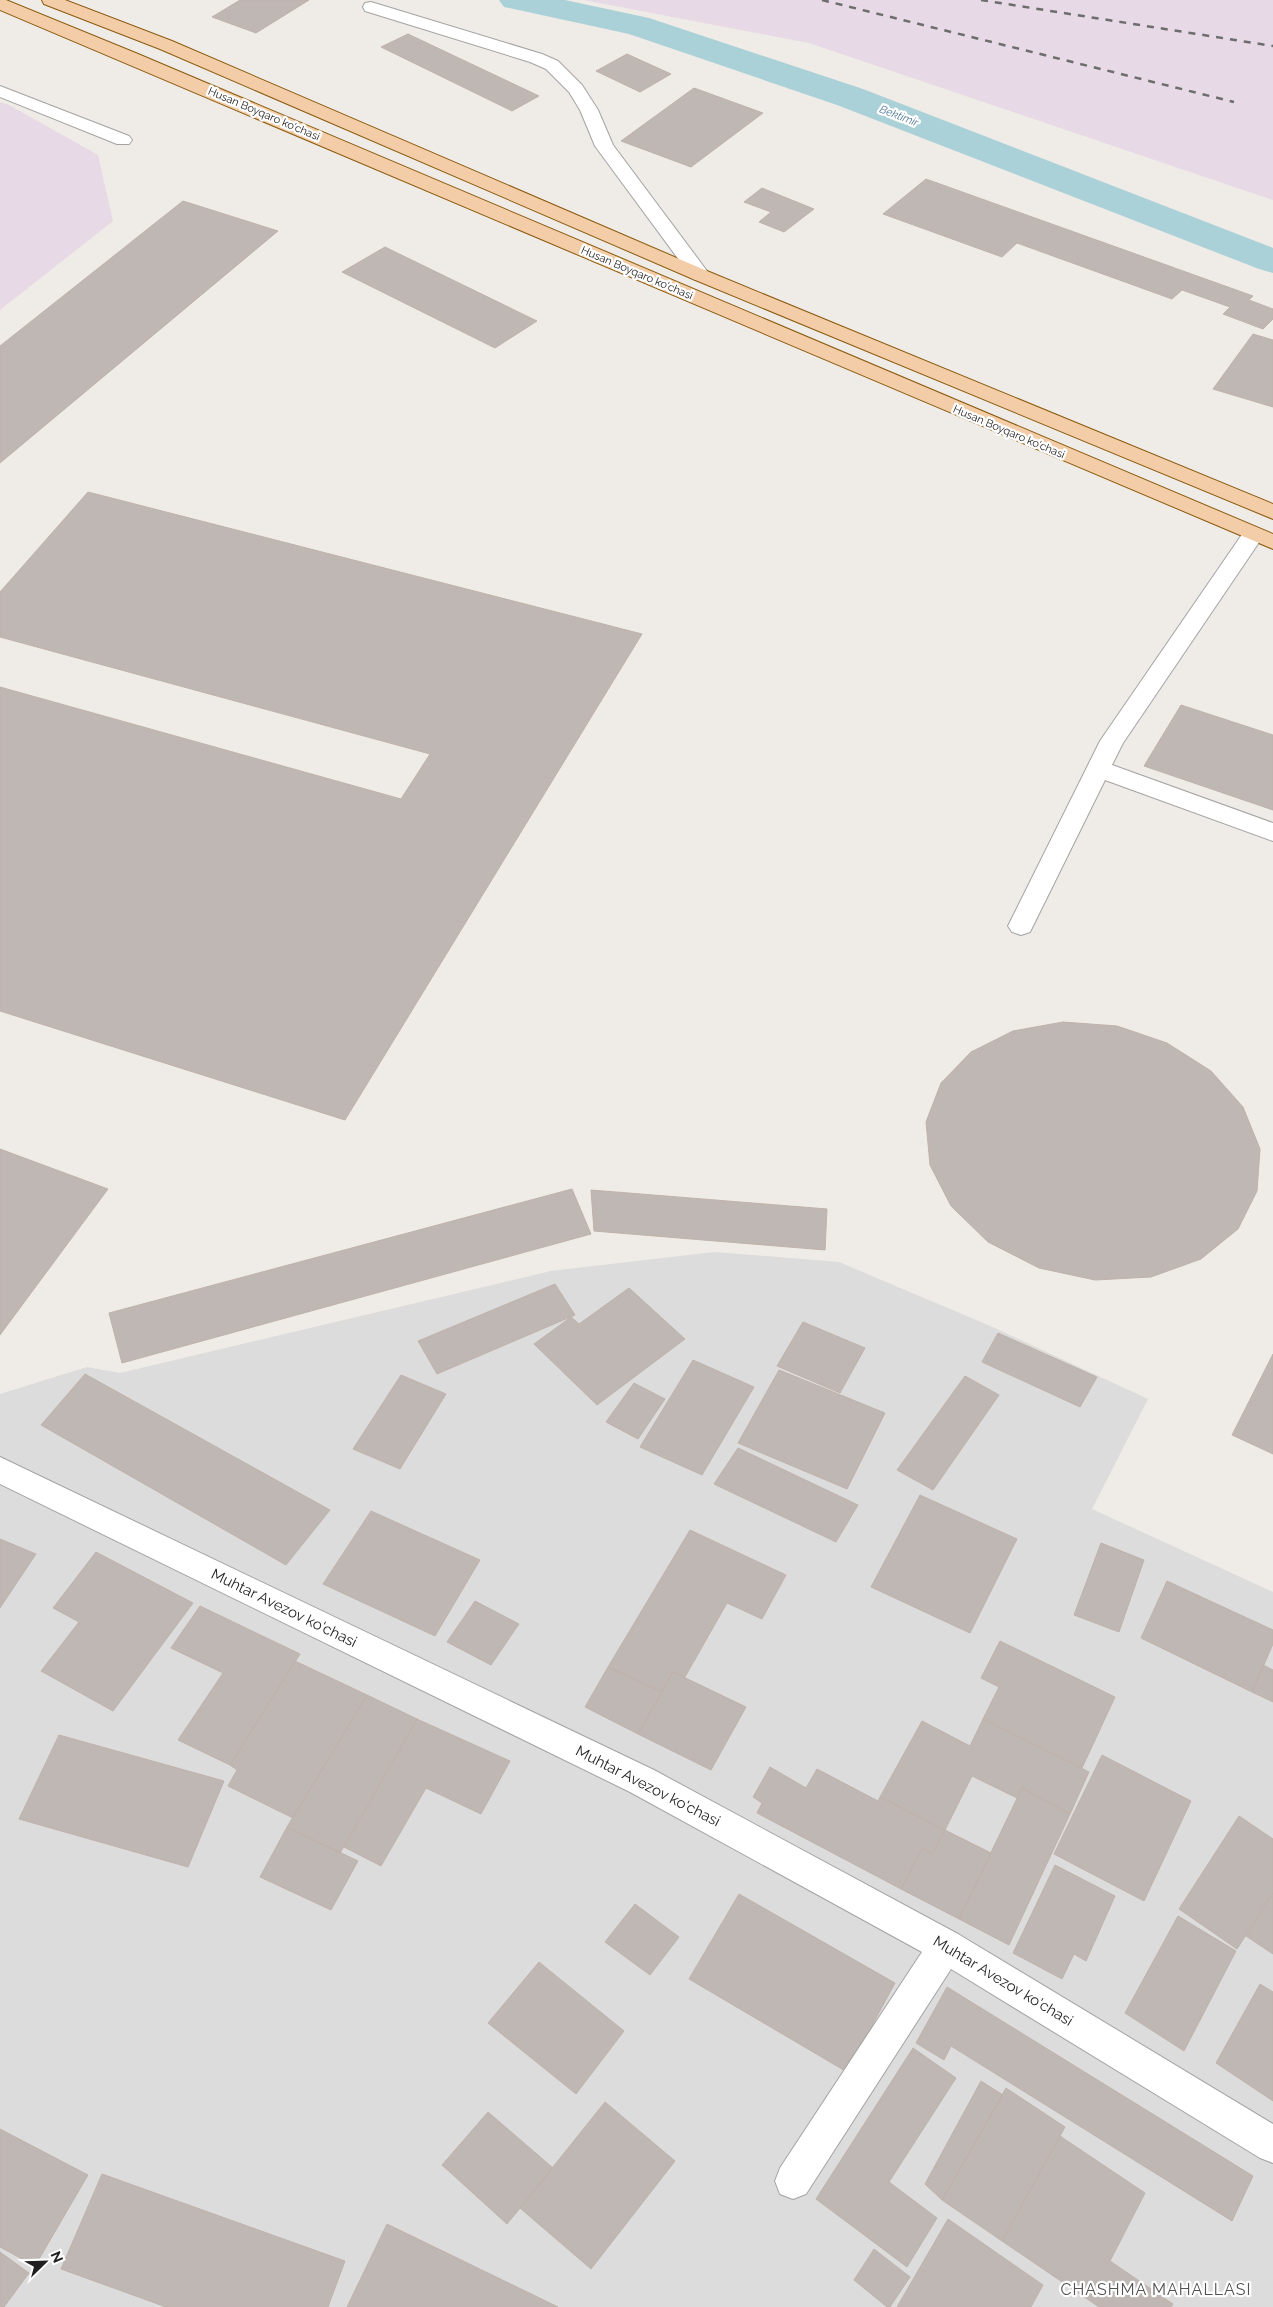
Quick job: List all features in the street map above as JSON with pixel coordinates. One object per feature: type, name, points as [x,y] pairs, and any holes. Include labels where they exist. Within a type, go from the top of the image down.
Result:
[{"type":"main road","name":"Husan Boyqaro ko'chasi","points":[[50,0],[166,45],[700,275],[1273,512]]},
{"type":"main road","name":"Husan Boyqaro ko'chasi","points":[[0,4],[160,70],[1263,539]]},
{"type":"street","points":[[371,7],[536,58],[552,65],[565,76],[589,110],[604,146],[700,275]]},
{"type":"street","points":[[0,90],[123,140]]},
{"type":"street","points":[[1021,926],[1112,741],[1263,539]]},
{"type":"street","points":[[1098,769],[1273,832]]},
{"type":"street","name":"Muhtar Avezov ko'chasi","points":[[0,1470],[642,1781],[946,1946],[1273,2144]]},
{"type":"street","points":[[793,2181],[946,1946]]},
{"type":"shaded area","points":[[584,0],[1273,0],[1273,200],[809,43]]},
{"type":"shaded area","points":[[0,102],[9,105],[98,155],[113,221],[0,310]]},
{"type":"shaded area","points":[[714,1252],[839,1262],[995,1328],[1148,1399],[1092,1509],[1273,1592],[1273,2307],[0,2307],[0,1394],[87,1367],[120,1373],[551,1271]]},
{"type":"building","points":[[240,0],[309,0],[256,33],[212,17]]},
{"type":"building","points":[[408,34],[539,96],[512,111],[381,47]]},
{"type":"building","points":[[627,54],[671,74],[640,92],[596,71]]},
{"type":"building","points":[[694,88],[763,113],[691,167],[621,141]]},
{"type":"building","points":[[926,179],[1253,296],[1249,300],[1273,309],[1273,319],[1263,329],[1223,314],[1230,307],[1182,290],[1172,299],[1017,243],[1002,257],[883,214]]},
{"type":"building","points":[[762,188],[814,209],[784,232],[759,222],[771,212],[744,202]]},
{"type":"building","points":[[183,201],[278,231],[0,463],[0,346]]},
{"type":"building","points":[[385,247],[537,321],[495,348],[342,272]]},
{"type":"building","points":[[1253,334],[1273,340],[1273,407],[1213,389]]},
{"type":"building","points":[[88,492],[642,634],[345,1120],[0,1011],[0,687],[401,799],[430,754],[0,637],[0,592]]},
{"type":"building","points":[[1181,705],[1273,735],[1273,810],[1144,766]]},
{"type":"building","points":[[1063,1022],[1117,1026],[1167,1043],[1211,1071],[1243,1107],[1260,1149],[1257,1191],[1238,1229],[1201,1259],[1151,1277],[1095,1280],[1039,1268],[988,1242],[951,1206],[930,1165],[926,1122],[941,1083],[971,1052],[1013,1031]]},
{"type":"building","points":[[0,1149],[108,1189],[0,1335]]},
{"type":"building","points":[[572,1189],[591,1234],[122,1363],[109,1313]]},
{"type":"building","points":[[591,1190],[827,1209],[825,1250],[594,1231]]},
{"type":"building","points":[[555,1284],[575,1315],[437,1374],[418,1341]]},
{"type":"building","points":[[629,1288],[685,1339],[597,1405],[534,1344],[571,1317],[579,1324]]},
{"type":"building","points":[[803,1322],[865,1348],[840,1393],[777,1366]]},
{"type":"building","points":[[998,1333],[1097,1377],[1080,1407],[982,1362]]},
{"type":"building","points":[[1273,1354],[1273,1454],[1232,1435]]},
{"type":"building","points":[[693,1360],[754,1387],[702,1475],[640,1447]]},
{"type":"building","points":[[779,1370],[885,1413],[847,1489],[738,1443]]},
{"type":"building","points":[[85,1374],[330,1510],[286,1565],[41,1425]]},
{"type":"building","points":[[401,1375],[446,1394],[400,1469],[353,1449]]},
{"type":"building","points":[[965,1376],[999,1395],[933,1490],[897,1470]]},
{"type":"building","points":[[634,1383],[665,1399],[638,1439],[606,1422]]},
{"type":"building","points":[[738,1448],[858,1505],[836,1542],[714,1484]]},
{"type":"building","points":[[920,1495],[1017,1539],[970,1633],[871,1587]]},
{"type":"building","points":[[371,1511],[480,1560],[435,1636],[323,1584]]},
{"type":"building","points":[[690,1530],[786,1575],[762,1619],[727,1603],[685,1677],[673,1672],[662,1692],[608,1667]]},
{"type":"building","points":[[0,1539],[36,1554],[0,1608]]},
{"type":"building","points":[[1101,1543],[1144,1560],[1119,1632],[1074,1615]]},
{"type":"building","points":[[96,1552],[193,1603],[113,1711],[41,1671],[79,1622],[53,1608]]},
{"type":"building","points":[[1167,1581],[1273,1630],[1273,1644],[1252,1692],[1141,1638]]},
{"type":"building","points":[[475,1601],[519,1624],[491,1665],[447,1642]]},
{"type":"building","points":[[200,1606],[300,1654],[230,1765],[178,1740],[223,1673],[171,1648]]},
{"type":"building","points":[[1000,1641],[1115,1697],[1082,1768],[983,1719],[999,1687],[981,1678]]},
{"type":"building","points":[[295,1661],[367,1695],[293,1818],[228,1786],[237,1770],[230,1765]]},
{"type":"building","points":[[1263,1665],[1273,1670],[1273,1702],[1252,1692]]},
{"type":"building","points":[[608,1667],[662,1692],[638,1734],[585,1707]]},
{"type":"building","points":[[673,1672],[746,1707],[711,1770],[638,1734]]},
{"type":"building","points":[[367,1695],[417,1719],[340,1853],[287,1827]]},
{"type":"building","points":[[417,1719],[510,1761],[481,1814],[426,1788],[381,1866],[344,1847]]},
{"type":"building","points":[[983,1719],[1089,1772],[1070,1814],[1022,1788],[1017,1798],[972,1776],[945,1830],[880,1797],[922,1721],[970,1746]]},
{"type":"building","points":[[59,1735],[224,1781],[188,1867],[19,1819]]},
{"type":"building","points":[[1102,1755],[1191,1801],[1144,1901],[1054,1854]]},
{"type":"building","points":[[770,1767],[806,1788],[817,1769],[878,1801],[880,1797],[945,1830],[932,1854],[922,1848],[901,1889],[757,1813],[762,1803],[753,1797]]},
{"type":"building","points":[[1022,1788],[1070,1814],[1009,1945],[959,1919]]},
{"type":"building","points":[[1239,1816],[1273,1839],[1273,1893],[1237,1949],[1179,1909]]},
{"type":"building","points":[[287,1827],[358,1861],[331,1910],[260,1877]]},
{"type":"building","points":[[945,1830],[991,1853],[959,1919],[901,1889],[922,1848],[932,1854]]},
{"type":"building","points":[[1055,1865],[1115,1896],[1086,1961],[1074,1954],[1062,1979],[1013,1953]]},
{"type":"building","points":[[1273,1893],[1273,1954],[1246,1936]]},
{"type":"building","points":[[739,1894],[895,1983],[847,2072],[689,1979]]},
{"type":"building","points":[[635,1904],[679,1937],[650,1975],[605,1942]]},
{"type":"building","points":[[1178,1916],[1236,1951],[1184,2051],[1125,2013]]},
{"type":"building","points":[[539,1962],[624,2031],[576,2094],[488,2023]]},
{"type":"building","points":[[1260,1984],[1273,1992],[1273,2101],[1216,2063]]},
{"type":"building","points":[[947,1987],[1253,2176],[1232,2221],[951,2046],[944,2060],[916,2043]]},
{"type":"building","points":[[913,2048],[956,2078],[889,2182],[937,2218],[907,2267],[816,2199]]},
{"type":"building","points":[[981,2081],[1003,2095],[942,2200],[925,2184]]},
{"type":"building","points":[[1006,2088],[1065,2127],[1002,2241],[942,2200]]},
{"type":"building","points":[[605,2102],[675,2161],[591,2269],[520,2208]]},
{"type":"building","points":[[488,2112],[553,2168],[507,2224],[442,2165]]},
{"type":"building","points":[[0,2129],[88,2175],[35,2266],[0,2247]]},
{"type":"building","points":[[1060,2136],[1145,2193],[1110,2261],[1173,2304],[1171,2307],[1099,2307],[1002,2241]]},
{"type":"building","points":[[102,2174],[345,2261],[328,2307],[166,2307],[61,2269]]},
{"type":"building","points":[[948,2219],[1043,2285],[1031,2307],[897,2307]]},
{"type":"building","points":[[387,2224],[558,2307],[347,2307]]},
{"type":"building","points":[[874,2249],[910,2277],[890,2307],[887,2307],[854,2280]]},
{"type":"building","points":[[0,2252],[29,2273],[4,2307],[0,2307]]},
{"type":"waterway","name":"Bektimir","points":[[516,0],[637,25],[850,97],[1273,261]]},
{"type":"railway","points":[[822,0],[1234,102]]},
{"type":"railway","points":[[981,0],[1273,46]]},
{"type":"district","name":"CHASHMA MAHALLASI","points":[[1156,2289]]}]
